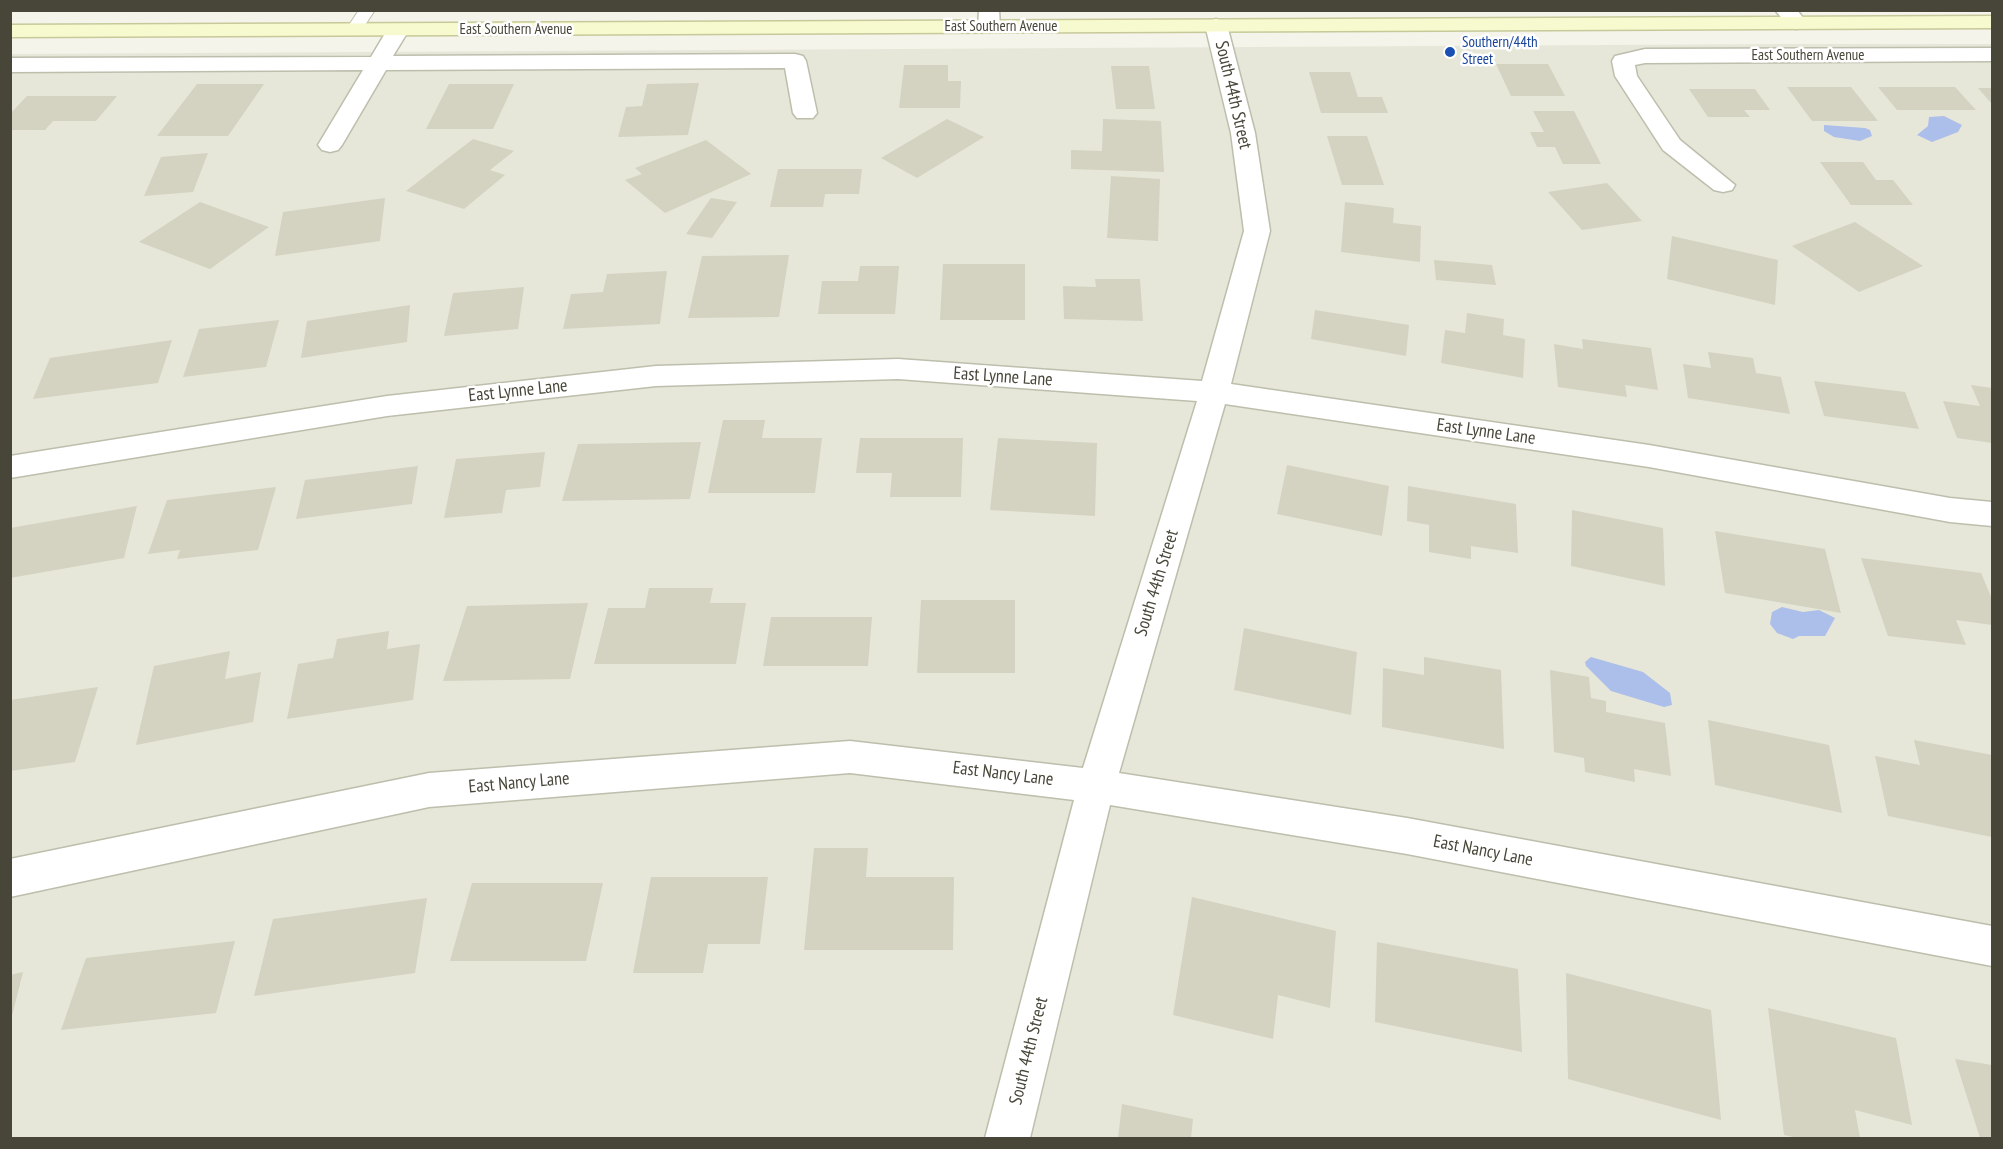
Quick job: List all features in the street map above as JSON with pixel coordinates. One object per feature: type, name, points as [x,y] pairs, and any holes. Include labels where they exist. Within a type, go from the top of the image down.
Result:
[{"type":"main road","name":"East Southern Avenue","points":[[10,31],[353,31],[989,19],[1216,26],[1790,17],[1992,22]]},
{"type":"street","name":"South 44th Street","points":[[1007,1138],[1096,786],[1214,392],[1257,231],[1243,133],[1216,26]]},
{"type":"street","points":[[330,145],[398,30]]},
{"type":"street","name":"East Southern Avenue","points":[[1723,185],[1671,145],[1626,76],[1623,60],[1645,57],[1992,55]]},
{"type":"street","name":"East Southern Avenue","points":[[10,65],[795,60],[805,113]]},
{"type":"street","name":"East Lynne Lane","points":[[10,467],[387,406],[656,376],[898,369],[1214,392],[1649,456],[1950,510],[1992,514]]},
{"type":"street","name":"East Nancy Lane","points":[[10,878],[429,790],[850,757],[1096,786],[1407,836],[1992,946]]},
{"type":"lane","points":[[353,31],[367,10]]},
{"type":"shaded area","points":[[1992,44],[1992,1138],[11,1138],[10,54]]},
{"type":"water","points":[[1944,116],[1962,125],[1958,132],[1932,142],[1917,135],[1928,126],[1929,117]]},
{"type":"water","points":[[1824,125],[1865,128],[1870,130],[1872,136],[1860,141],[1834,137],[1824,131]]},
{"type":"water","points":[[1782,607],[1803,612],[1819,610],[1835,618],[1825,636],[1799,636],[1793,639],[1777,633],[1770,624],[1772,612]]},
{"type":"water","points":[[1591,657],[1643,672],[1670,693],[1672,705],[1664,707],[1611,691],[1586,666],[1585,662]]},
{"type":"building","points":[[1496,64],[1548,64],[1565,96],[1511,96]]},
{"type":"building","points":[[904,65],[948,65],[948,81],[961,81],[960,108],[899,108]]},
{"type":"building","points":[[1111,66],[1149,66],[1155,109],[1116,109]]},
{"type":"building","points":[[1309,72],[1350,72],[1358,97],[1382,97],[1388,113],[1321,113]]},
{"type":"building","points":[[699,83],[688,135],[618,137],[626,107],[642,106],[647,84]]},
{"type":"building","points":[[197,84],[264,84],[228,136],[157,136]]},
{"type":"building","points":[[449,84],[514,84],[493,129],[426,129]]},
{"type":"building","points":[[1787,87],[1851,87],[1878,121],[1812,121]]},
{"type":"building","points":[[1878,87],[1955,87],[1976,110],[1897,110]]},
{"type":"building","points":[[1978,88],[1992,88],[1992,104]]},
{"type":"building","points":[[1689,89],[1755,89],[1770,110],[1744,110],[1750,117],[1708,117]]},
{"type":"building","points":[[27,96],[117,96],[96,121],[53,121],[45,130],[10,130],[10,114]]},
{"type":"building","points":[[1533,111],[1574,111],[1601,164],[1563,164],[1555,147],[1537,147],[1530,132],[1544,132]]},
{"type":"building","points":[[947,119],[984,137],[917,178],[881,158]]},
{"type":"building","points":[[1103,119],[1161,121],[1164,172],[1071,169],[1071,150],[1102,151]]},
{"type":"building","points":[[1327,136],[1367,136],[1384,185],[1342,185]]},
{"type":"building","points":[[473,139],[514,151],[490,170],[505,175],[464,209],[406,191]]},
{"type":"building","points":[[706,140],[751,174],[665,213],[625,180],[642,174],[635,168]]},
{"type":"building","points":[[208,153],[193,192],[144,196],[161,157]]},
{"type":"building","points":[[1820,162],[1863,162],[1876,180],[1893,180],[1913,205],[1851,205]]},
{"type":"building","points":[[778,169],[862,169],[859,194],[825,194],[823,207],[770,207]]},
{"type":"building","points":[[1111,176],[1160,179],[1158,241],[1107,238]]},
{"type":"building","points":[[1607,183],[1642,221],[1582,230],[1548,192]]},
{"type":"building","points":[[385,198],[380,241],[275,256],[283,212]]},
{"type":"building","points":[[711,198],[737,202],[712,238],[686,234]]},
{"type":"building","points":[[200,202],[269,227],[210,269],[139,242]]},
{"type":"building","points":[[1345,202],[1394,208],[1393,223],[1421,226],[1420,262],[1341,252]]},
{"type":"building","points":[[1855,222],[1923,266],[1859,292],[1792,246]]},
{"type":"building","points":[[1672,236],[1778,260],[1775,305],[1667,279]]},
{"type":"building","points":[[789,255],[779,317],[688,318],[702,256]]},
{"type":"building","points":[[1434,260],[1492,265],[1496,285],[1436,280]]},
{"type":"building","points":[[943,264],[1025,264],[1025,320],[940,320]]},
{"type":"building","points":[[860,266],[899,266],[895,314],[818,314],[822,281],[858,281]]},
{"type":"building","points":[[667,271],[660,324],[563,329],[571,294],[603,292],[607,274]]},
{"type":"building","points":[[1095,279],[1140,279],[1143,321],[1064,319],[1063,286],[1096,287]]},
{"type":"building","points":[[524,287],[518,329],[444,336],[453,293]]},
{"type":"building","points":[[410,305],[407,342],[301,358],[307,321]]},
{"type":"building","points":[[1315,310],[1409,325],[1406,356],[1311,339]]},
{"type":"building","points":[[1467,313],[1504,319],[1503,335],[1525,339],[1523,378],[1441,363],[1445,330],[1465,333]]},
{"type":"building","points":[[279,320],[266,367],[183,377],[199,329]]},
{"type":"building","points":[[1582,339],[1651,348],[1658,390],[1625,385],[1627,397],[1558,387],[1554,344],[1583,349]]},
{"type":"building","points":[[172,340],[158,383],[33,399],[50,358]]},
{"type":"building","points":[[1708,352],[1753,358],[1756,373],[1781,377],[1790,414],[1688,398],[1683,364],[1711,368]]},
{"type":"building","points":[[1814,381],[1905,392],[1919,429],[1824,416]]},
{"type":"building","points":[[1971,385],[1992,388],[1992,443],[1957,438],[1943,401],[1980,406]]},
{"type":"building","points":[[723,420],[765,420],[762,438],[822,438],[815,493],[708,493]]},
{"type":"building","points":[[860,438],[963,438],[961,497],[890,497],[892,473],[856,473]]},
{"type":"building","points":[[998,438],[1097,443],[1095,516],[990,510]]},
{"type":"building","points":[[701,442],[690,499],[562,501],[578,444]]},
{"type":"building","points":[[545,452],[540,487],[506,490],[502,513],[444,518],[456,459]]},
{"type":"building","points":[[1287,465],[1389,486],[1382,536],[1277,514]]},
{"type":"building","points":[[418,466],[412,504],[296,519],[305,480]]},
{"type":"building","points":[[1408,486],[1516,504],[1518,553],[1471,546],[1471,559],[1429,552],[1429,525],[1407,521]]},
{"type":"building","points":[[276,487],[258,550],[177,559],[180,550],[148,554],[167,500]]},
{"type":"building","points":[[137,506],[124,558],[10,578],[10,528]]},
{"type":"building","points":[[1572,510],[1663,528],[1665,586],[1571,566]]},
{"type":"building","points":[[1715,531],[1825,549],[1841,613],[1725,593]]},
{"type":"building","points":[[1861,558],[1981,573],[1992,599],[1992,625],[1956,620],[1966,645],[1888,636]]},
{"type":"building","points":[[649,588],[713,588],[710,603],[746,603],[736,664],[594,664],[608,608],[645,608]]},
{"type":"building","points":[[921,600],[1015,600],[1015,673],[917,673]]},
{"type":"building","points":[[588,603],[570,679],[443,681],[467,606]]},
{"type":"building","points":[[771,617],[872,617],[868,666],[763,666]]},
{"type":"building","points":[[1244,628],[1357,652],[1351,715],[1234,690]]},
{"type":"building","points":[[389,631],[387,649],[420,644],[413,700],[287,719],[298,664],[333,658],[337,639]]},
{"type":"building","points":[[230,651],[225,679],[261,672],[253,722],[136,745],[154,666]]},
{"type":"building","points":[[1424,657],[1501,670],[1504,749],[1382,727],[1383,668],[1424,675]]},
{"type":"building","points":[[1550,670],[1589,677],[1591,698],[1606,701],[1606,712],[1665,723],[1671,776],[1634,769],[1635,782],[1585,772],[1584,758],[1554,752]]},
{"type":"building","points":[[98,687],[75,762],[10,771],[10,700]]},
{"type":"building","points":[[1708,720],[1829,745],[1842,813],[1715,785]]},
{"type":"building","points":[[1914,740],[1992,755],[1992,837],[1888,816],[1875,756],[1920,765]]},
{"type":"building","points":[[814,848],[868,848],[866,877],[954,877],[953,950],[804,950]]},
{"type":"building","points":[[651,877],[768,877],[760,944],[708,944],[703,973],[633,973]]},
{"type":"building","points":[[472,883],[603,883],[586,961],[450,961]]},
{"type":"building","points":[[1192,897],[1336,931],[1330,1008],[1278,995],[1273,1039],[1173,1015]]},
{"type":"building","points":[[427,898],[415,973],[254,996],[273,919]]},
{"type":"building","points":[[235,941],[216,1013],[61,1030],[86,958]]},
{"type":"building","points":[[1377,942],[1518,969],[1522,1052],[1375,1022]]},
{"type":"building","points":[[23,972],[11,1020],[10,1020],[10,975]]},
{"type":"building","points":[[1566,973],[1711,1010],[1721,1120],[1568,1079]]},
{"type":"building","points":[[1768,1008],[1896,1038],[1912,1125],[1855,1110],[1860,1138],[1798,1138],[1784,1135]]},
{"type":"building","points":[[1955,1059],[1992,1065],[1992,1138],[1980,1138]]},
{"type":"building","points":[[1122,1104],[1193,1119],[1191,1138],[1118,1138]]},
{"type":"place","name":"Southern/44th Street","points":[[1450,52]]}]
